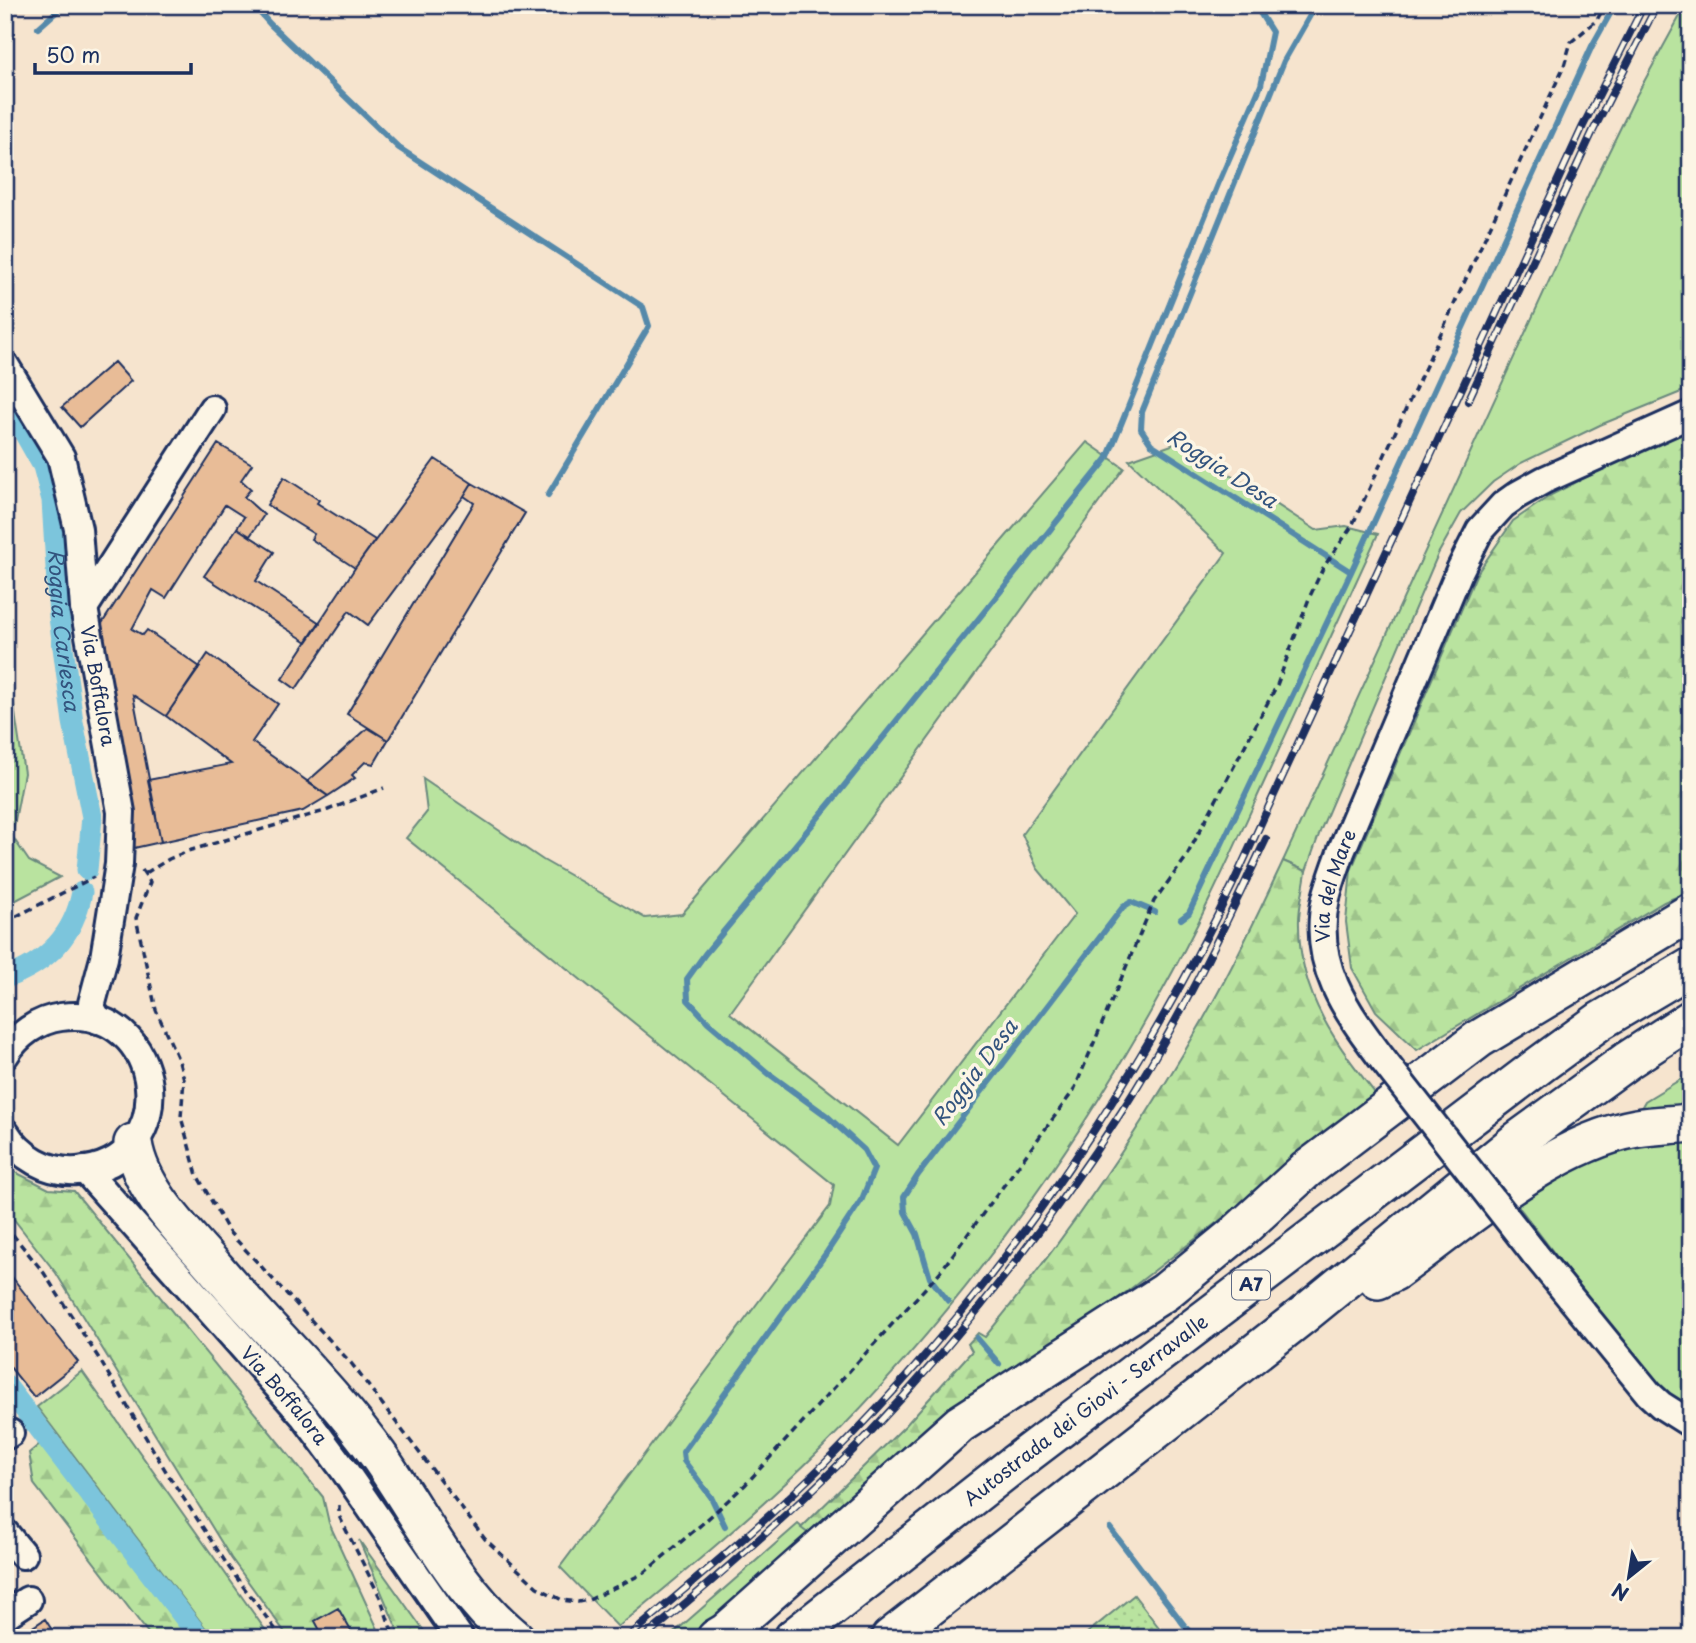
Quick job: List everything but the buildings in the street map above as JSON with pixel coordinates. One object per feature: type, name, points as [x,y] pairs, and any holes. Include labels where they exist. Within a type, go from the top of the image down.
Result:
[{"type":"highway","points":[[721,1635],[960,1424],[1165,1292],[1306,1170],[1479,1039],[1691,912]]},
{"type":"highway","name":"Autostrada dei Giovi - Serravalle","points":[[793,1638],[1014,1464],[1541,1064],[1600,1021],[1691,967]]},
{"type":"highway","points":[[890,1638],[1302,1317],[1517,1140],[1628,1060],[1691,1019]]},
{"type":"highway","points":[[1302,1317],[1394,1272],[1539,1167],[1588,1143],[1636,1128],[1691,1123]]},
{"type":"highway","points":[[133,1143],[141,1173],[173,1219],[223,1278],[339,1404],[378,1455],[446,1558],[491,1619],[515,1638]]},
{"type":"highway","points":[[1014,1464],[1238,1231]]},
{"type":"street","name":"Via Boffalora","points":[[5,365],[61,457],[78,529],[84,608],[121,812],[119,864],[106,951],[92,1003],[97,1020]]},
{"type":"street","points":[[84,608],[212,409]]},
{"type":"street","name":"Via del Mare","points":[[1691,414],[1544,480],[1503,505],[1480,530],[1459,572],[1341,852],[1326,898],[1323,917],[1324,945],[1334,986],[1349,1016],[1534,1253],[1649,1394],[1691,1424]]},
{"type":"street","points":[[5,1132],[14,1145],[17,1157],[55,1170],[85,1170],[111,1161],[133,1143],[144,1127],[150,1108],[151,1089],[139,1052],[127,1037],[97,1020],[74,1016],[54,1018],[37,1025],[8,1047]]},
{"type":"street","name":"Via Boffalora","points":[[85,1170],[303,1415],[460,1638]]},
{"type":"street","points":[[5,1533],[23,1555]]},
{"type":"street","points":[[5,1615],[28,1600]]},
{"type":"path","points":[[5,922],[119,864],[139,868],[146,873],[150,882],[136,918],[156,1010],[179,1061],[184,1079],[181,1117],[197,1175],[229,1232],[351,1363],[485,1539],[537,1587],[562,1600],[578,1602],[589,1600],[643,1573],[745,1485],[938,1274],[1074,1090],[1154,901],[1185,859],[1277,685],[1310,596],[1325,565],[1352,526],[1564,66],[1571,42],[1597,20],[1605,5]]},
{"type":"path","points":[[146,873],[188,851],[328,810],[384,788]]},
{"type":"path","points":[[5,1225],[44,1273],[167,1473],[230,1569],[282,1638]]},
{"type":"path","points":[[344,1470],[339,1493],[339,1516],[381,1599],[394,1638]]},
{"type":"green space","points":[[1686,5],[1691,5],[1691,388],[1600,425],[1521,463],[1493,482],[1461,513],[1438,554],[1321,829],[1306,871],[1283,861],[1598,174],[1635,98]]},
{"type":"green space","points":[[1691,428],[1691,891],[1664,902],[1417,1050],[1376,1011],[1352,968],[1346,922],[1351,870],[1476,575],[1513,521],[1551,495],[1674,432]]},
{"type":"green space","points":[[1087,442],[1124,468],[730,1013],[898,1145],[1075,914],[1037,868],[1022,834],[1226,553],[1129,460],[1180,442],[1316,530],[1346,526],[1378,534],[1189,941],[1125,1055],[1047,1177],[961,1292],[867,1401],[769,1498],[618,1627],[560,1567],[830,1206],[834,1185],[406,838],[427,812],[423,779],[543,860],[645,918],[682,914]]},
{"type":"green space","points":[[5,647],[24,773],[12,836],[29,861],[60,877],[5,906]]},
{"type":"green space","points":[[1283,861],[1306,871],[1299,925],[1301,951],[1313,997],[1335,1039],[1379,1098],[813,1537],[801,1528],[905,1426],[972,1351],[968,1344],[978,1333],[985,1337],[1045,1261],[1101,1182],[1204,1018]]},
{"type":"green space","points":[[1691,1073],[1691,1108],[1643,1111],[1641,1108],[1645,1101]]},
{"type":"green space","points":[[1691,1133],[1691,1410],[1670,1397],[1605,1320],[1512,1198],[1622,1143]]},
{"type":"green space","points":[[13,1171],[49,1189],[74,1191],[323,1497],[329,1523],[382,1638],[289,1638],[231,1558],[56,1273],[5,1208],[5,1174]]},
{"type":"green space","points":[[82,1371],[271,1638],[213,1638],[37,1407]]},
{"type":"green space","points":[[41,1443],[191,1638],[152,1638],[34,1484],[29,1453]]},
{"type":"green space","points":[[798,1524],[813,1537],[713,1624],[691,1638],[668,1638]]},
{"type":"green space","points":[[359,1540],[429,1638],[401,1638]]},
{"type":"green space","points":[[1134,1595],[1167,1638],[1081,1638]]},
{"type":"waterway","name":"Roggia Carlesca","points":[[38,28],[64,5]]},
{"type":"waterway","points":[[253,5],[399,148],[643,307],[649,326],[548,495]]},
{"type":"waterway","points":[[725,1526],[711,1497],[684,1461],[683,1452],[827,1252],[862,1199],[874,1169],[864,1150],[827,1116],[768,1073],[708,1022],[688,1000],[687,979],[1107,459],[1261,85],[1272,32],[1255,5]]},
{"type":"waterway","name":"Roggia Desa","points":[[1316,5],[1284,61],[1142,412],[1141,429],[1151,444],[1351,572]]},
{"type":"waterway","points":[[1181,919],[1189,913],[1351,572],[1592,46],[1615,5]]},
{"type":"waterway","name":"Roggia Carlesca","points":[[5,399],[43,466],[52,500],[59,617],[73,722],[92,817],[87,870]]},
{"type":"waterway","name":"Roggia Carlesca","points":[[5,978],[34,964],[56,946],[72,922],[82,892]]},
{"type":"waterway","name":"Roggia Desa","points":[[948,1301],[930,1278],[917,1234],[905,1212],[904,1197],[1123,907],[1131,902],[1155,912]]},
{"type":"waterway","name":"Roggia Desa","points":[[977,1338],[999,1364]]},
{"type":"waterway","points":[[5,1384],[200,1638]]},
{"type":"waterway","name":"Roggia Desa","points":[[1110,1528],[1194,1638]]},
{"type":"waterway","name":"Roggia Desa","points":[[1686,1638],[1691,1633]]},
{"type":"railway","points":[[627,1638],[777,1508],[825,1463],[886,1399],[945,1332],[1000,1263],[1102,1118],[1192,965],[1232,886],[1583,126],[1644,5]]},
{"type":"railway","points":[[1468,401],[1593,131],[1657,5]]},
{"type":"railway","points":[[644,1638],[757,1542],[838,1465],[900,1401],[1001,1281],[1064,1197],[1122,1111],[1162,1045],[1266,839]]}]
